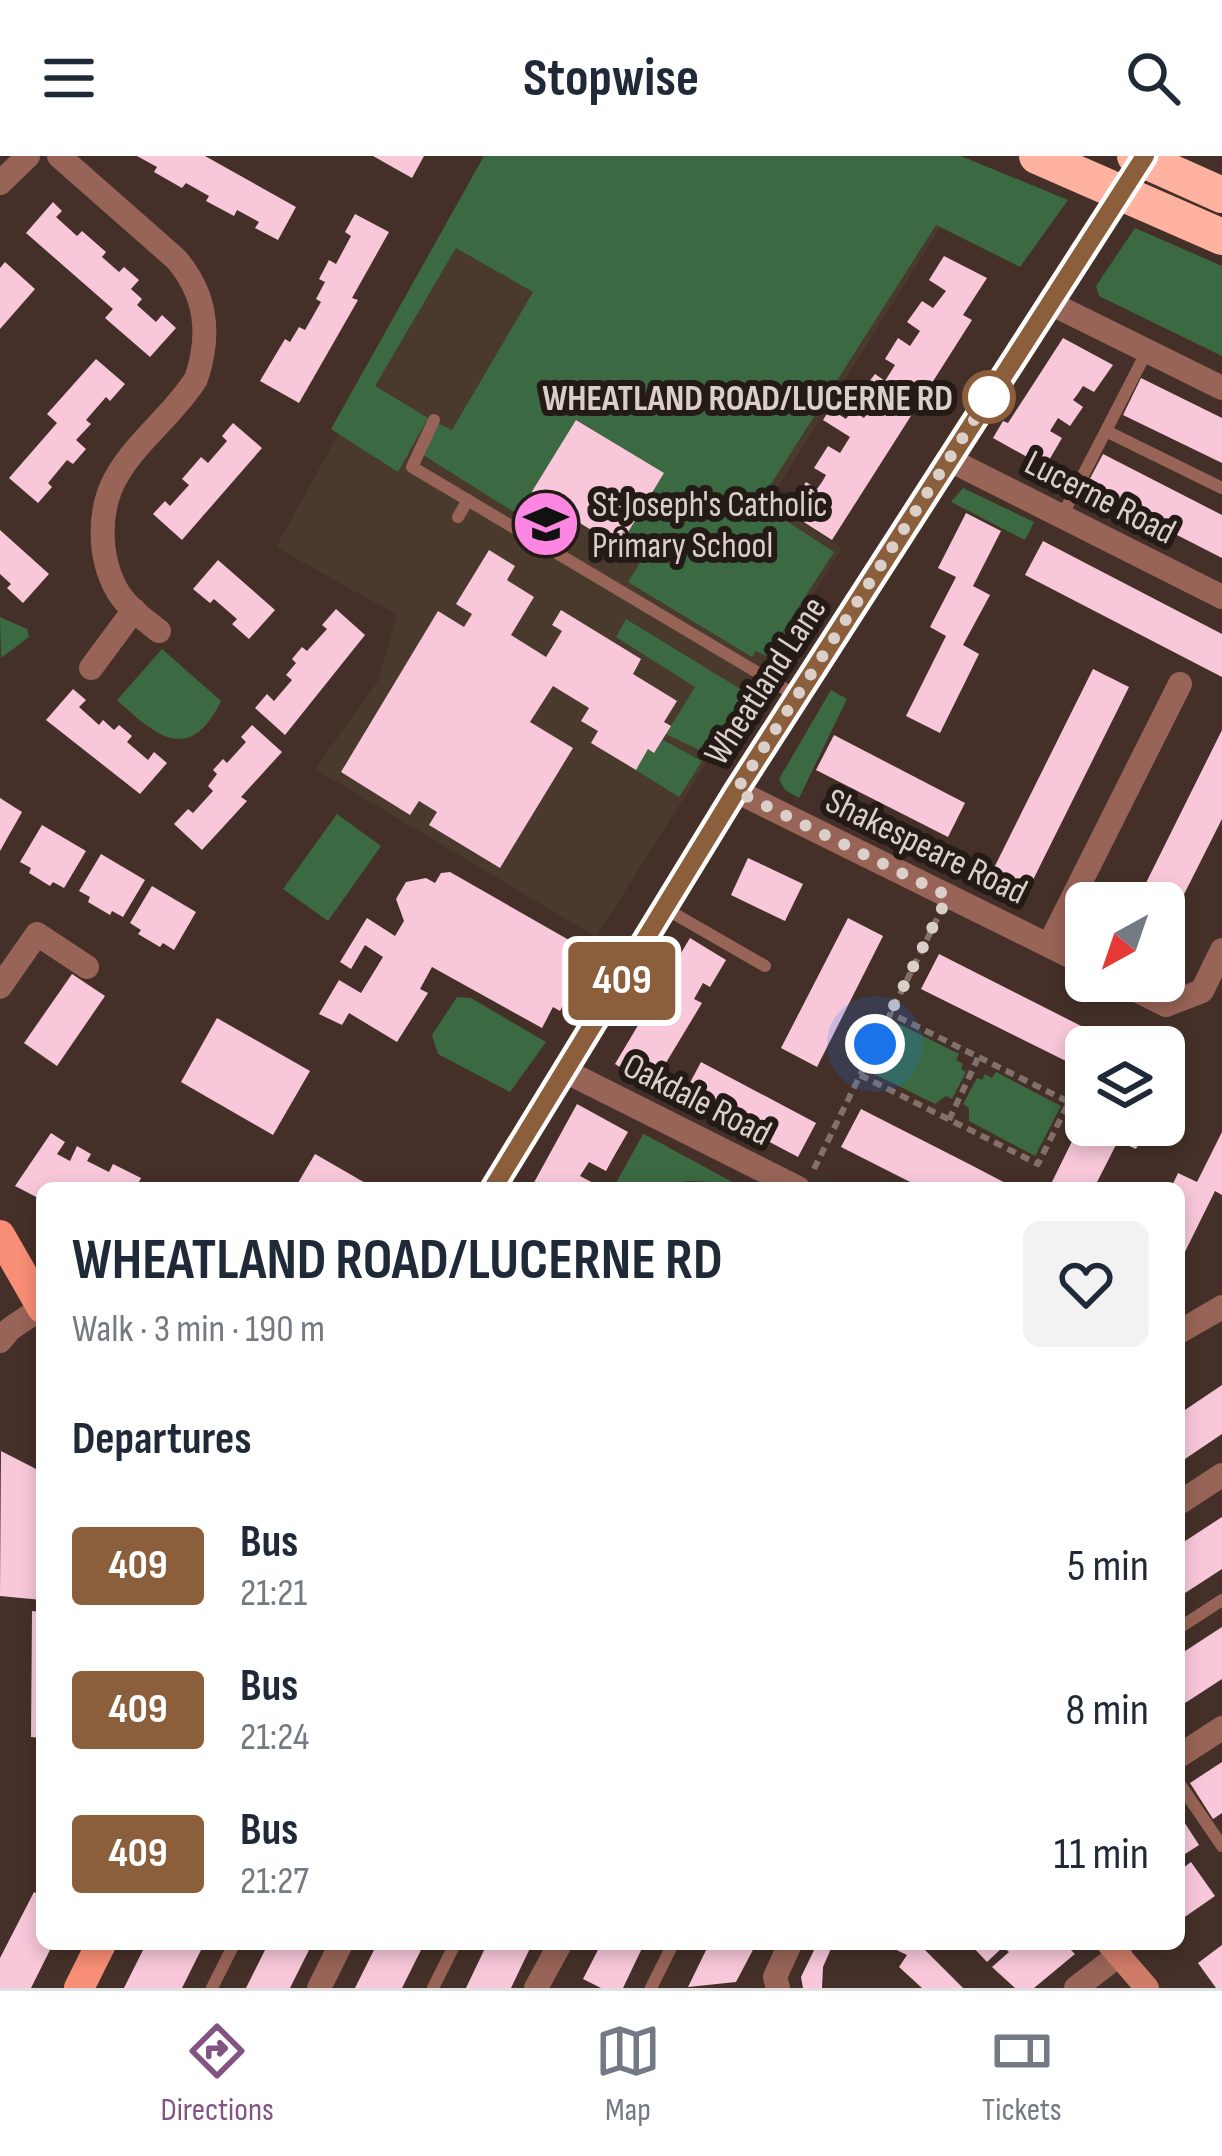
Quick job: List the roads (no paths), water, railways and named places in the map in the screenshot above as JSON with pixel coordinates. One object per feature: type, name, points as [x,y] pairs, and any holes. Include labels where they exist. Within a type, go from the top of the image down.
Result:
[{"type":"highway","points":[[1037,156],[1222,237]]},
{"type":"highway","points":[[1135,156],[1222,195]]},
{"type":"main road","name":"Wheatland Lane","points":[[497,1182],[736,791],[1145,156]]},
{"type":"main road","points":[[0,1235],[36,1298]]},
{"type":"main road","points":[[79,1988],[98,1950]]},
{"type":"main road","points":[[1115,1950],[1147,1988]]},
{"type":"street","points":[[0,183],[28,156]]},
{"type":"street","points":[[59,156],[176,259],[190,275],[205,316],[196,379],[117,475],[105,504],[104,549],[119,593],[159,632]]},
{"type":"street","points":[[1054,296],[1147,352],[1222,388]]},
{"type":"street","name":"Lucerne Road","points":[[949,459],[1222,597]]},
{"type":"street","points":[[91,668],[134,610]]},
{"type":"street","points":[[1049,945],[1180,684]]},
{"type":"street","name":"Shakespeare Road","points":[[736,791],[1065,953]]},
{"type":"street","points":[[0,987],[37,934],[87,967]]},
{"type":"street","points":[[1185,998],[1202,992],[1222,950]]},
{"type":"street","name":"Oakdale Road","points":[[567,1072],[806,1179]]},
{"type":"street","points":[[1185,1329],[1222,1307]]},
{"type":"street","points":[[0,1341],[36,1312]]},
{"type":"street","points":[[1185,1499],[1222,1475]]},
{"type":"street","points":[[1185,1752],[1222,1727]]},
{"type":"street","points":[[319,1988],[338,1950]]},
{"type":"street","points":[[536,1988],[557,1950]]},
{"type":"street","points":[[778,1988],[776,1977],[787,1950]]},
{"type":"street","points":[[1076,1988],[1113,1950]]},
{"type":"lane","points":[[1062,516],[1147,352]]},
{"type":"lane","points":[[434,420],[412,467],[797,696]]},
{"type":"lane","points":[[1106,431],[1222,488]]},
{"type":"lane","points":[[458,517],[469,500]]},
{"type":"lane","points":[[666,909],[765,966]]},
{"type":"lane","points":[[1185,1624],[1222,1600]]},
{"type":"lane","points":[[1185,1792],[1222,1846]]},
{"type":"lane","points":[[212,1988],[231,1950]]},
{"type":"lane","points":[[433,1988],[452,1950]]},
{"type":"lane","points":[[651,1988],[670,1950]]},
{"type":"place","name":"WHEATLAND ROAD/LUCERNE RD","points":[[989,397]]},
{"type":"place","name":"St Joseph's Catholic Primary School","points":[[546,524]]}]
